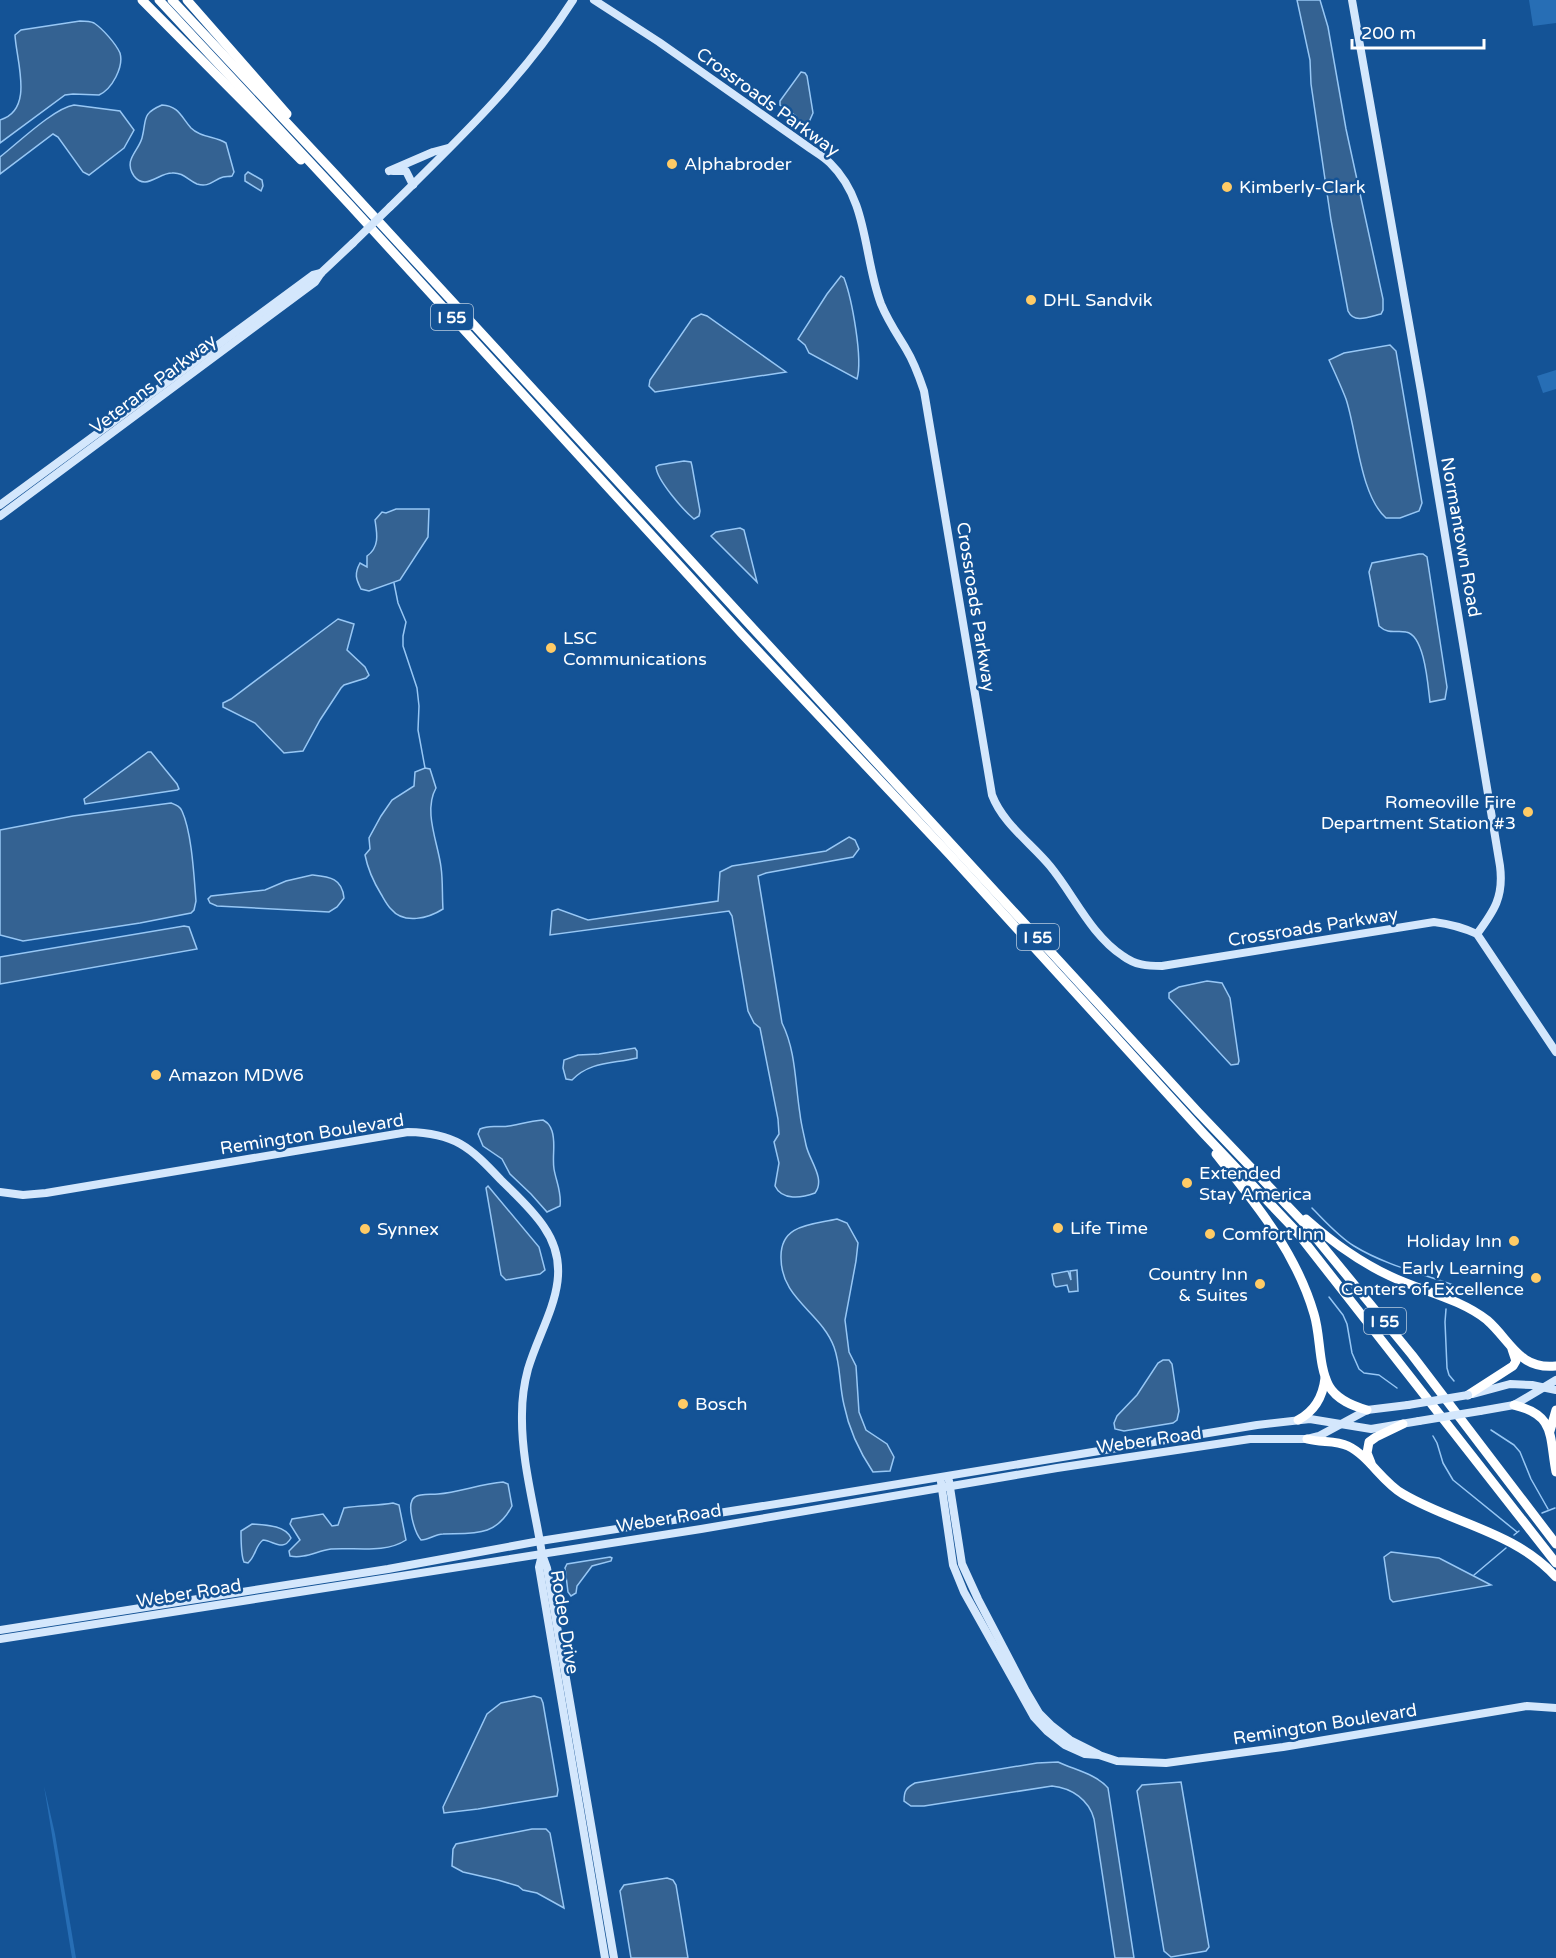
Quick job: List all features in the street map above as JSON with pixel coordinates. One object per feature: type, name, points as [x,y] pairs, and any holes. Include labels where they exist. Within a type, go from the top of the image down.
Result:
[{"type":"highway","points":[[142,0],[293,153],[332,178]]},
{"type":"highway","name":"I 55","points":[[159,0],[332,178],[1198,1112],[1302,1221],[1412,1354],[1556,1544]]},
{"type":"highway","name":"I 55","points":[[172,0],[743,635],[1025,935],[1204,1134],[1296,1231],[1556,1563]]},
{"type":"highway","points":[[187,0],[277,103],[332,178]]},
{"type":"highway","points":[[1198,1112],[1288,1204],[1334,1244],[1391,1276],[1477,1313],[1494,1327],[1526,1361],[1532,1364],[1556,1366]]},
{"type":"highway","points":[[1204,1134],[1214,1151],[1282,1240],[1298,1271],[1315,1316],[1325,1376],[1329,1386],[1353,1406],[1367,1410]]},
{"type":"highway","points":[[1468,1395],[1513,1366],[1515,1357],[1510,1344]]},
{"type":"highway","points":[[1298,1420],[1319,1401],[1324,1389],[1325,1376]]},
{"type":"highway","points":[[1514,1405],[1527,1408],[1540,1415],[1550,1431],[1556,1472]]},
{"type":"highway","points":[[1550,1431],[1556,1410]]},
{"type":"highway","points":[[1377,1473],[1367,1453],[1369,1442],[1403,1424]]},
{"type":"highway","points":[[1307,1439],[1341,1443],[1352,1448],[1386,1483],[1417,1502],[1516,1544],[1540,1561],[1556,1577]]},
{"type":"main road","name":"Veterans Parkway","points":[[0,516],[315,282],[321,273],[476,122],[525,68],[573,0]]},
{"type":"main road","name":"Crossroads Parkway","points":[[594,0],[659,42],[811,148],[830,163],[849,188],[860,214],[874,283],[881,303],[889,323],[916,368],[924,391],[992,795],[1002,814],[1049,865],[1082,913],[1114,950],[1138,964],[1156,966],[1434,922],[1462,927],[1477,934]]},
{"type":"main road","name":"Normantown Road","points":[[1352,0],[1422,391],[1500,866],[1498,902],[1477,934]]},
{"type":"main road","points":[[412,185],[407,173],[403,170],[388,171],[449,147]]},
{"type":"main road","name":"Veterans Parkway","points":[[0,506],[260,313],[313,275],[321,273]]},
{"type":"main road","points":[[1477,934],[1556,1052]]},
{"type":"main road","name":"Remington Boulevard","points":[[0,1192],[23,1195],[46,1193],[408,1132],[430,1133],[464,1144],[479,1156],[535,1215],[545,1228],[556,1256],[558,1275],[556,1292],[529,1367],[522,1402],[523,1438],[542,1554]]},
{"type":"main road","name":"Weber Road","points":[[0,1630],[388,1569],[540,1541],[1257,1425],[1319,1420],[1371,1429],[1403,1424],[1514,1405],[1556,1380]]},
{"type":"main road","name":"Weber Road","points":[[0,1639],[1250,1439],[1307,1439],[1319,1436],[1367,1410],[1408,1406],[1468,1395],[1510,1384],[1556,1390]]},
{"type":"main road","name":"Remington Boulevard","points":[[944,1476],[953,1565],[964,1592],[1034,1717],[1065,1745],[1085,1755],[1099,1755],[1117,1761],[1166,1763],[1283,1748],[1527,1706],[1556,1708]]},
{"type":"main road","name":"Rodeo Drive","points":[[542,1554],[540,1567],[605,1958]]},
{"type":"main road","name":"Rodeo Drive","points":[[542,1554],[547,1568],[567,1680],[614,1958]]},
{"type":"shaded area","points":[[1297,0],[1320,0],[1328,27],[1346,129],[1383,299],[1381,314],[1367,318],[1354,317],[1348,311],[1331,220],[1311,84],[1310,60]]},
{"type":"shaded area","points":[[1529,0],[1556,0],[1556,23],[1533,26]]},
{"type":"shaded area","points":[[80,21],[94,23],[118,49],[121,59],[119,71],[112,83],[99,95],[65,95],[0,143],[0,120],[11,115],[20,95],[20,70],[15,35],[21,30]]},
{"type":"shaded area","points":[[801,72],[807,76],[813,113],[809,122],[799,123],[796,116],[780,105],[780,101]]},
{"type":"shaded area","points":[[74,105],[120,111],[134,130],[124,148],[89,175],[83,172],[58,137],[53,134],[0,174],[0,157],[47,119]]},
{"type":"shaded area","points":[[162,105],[176,110],[195,131],[226,143],[234,172],[232,176],[223,177],[205,185],[197,184],[176,173],[168,173],[145,182],[136,179],[130,165],[132,156],[142,138],[148,114]]},
{"type":"shaded area","points":[[248,172],[262,180],[261,191],[245,181],[245,175]]},
{"type":"shaded area","points":[[841,276],[847,288],[856,329],[859,358],[857,379],[809,353],[798,339]]},
{"type":"shaded area","points":[[701,314],[786,372],[655,392],[649,386],[650,380],[692,319]]},
{"type":"shaded area","points":[[1390,345],[1396,351],[1422,503],[1419,511],[1400,518],[1386,518],[1377,508],[1370,494],[1360,462],[1346,399],[1329,360],[1344,353]]},
{"type":"shaded area","points":[[1556,370],[1556,389],[1543,393],[1537,376]]},
{"type":"shaded area","points":[[691,462],[700,511],[699,516],[694,519],[677,502],[657,473],[656,467],[659,465]]},
{"type":"shaded area","points":[[396,509],[429,509],[428,537],[400,580],[369,591],[361,589],[356,573],[360,563],[367,567],[367,556],[376,544],[375,520],[382,512],[386,513]]},
{"type":"shaded area","points":[[740,528],[744,530],[757,582],[711,536],[716,532]]},
{"type":"shaded area","points":[[1419,554],[1427,557],[1447,687],[1445,699],[1430,702],[1427,674],[1417,642],[1412,635],[1406,632],[1389,631],[1379,626],[1369,572],[1372,563]]},
{"type":"shaded area","points":[[338,619],[354,624],[347,650],[365,667],[369,675],[341,688],[303,751],[284,753],[255,723],[223,707],[223,703]]},
{"type":"shaded area","points":[[151,752],[179,789],[85,804],[84,799]]},
{"type":"shaded area","points":[[425,768],[430,769],[436,788],[432,797],[431,817],[441,867],[443,909],[424,917],[409,918],[396,914],[388,906],[373,880],[365,855],[370,849],[369,838],[392,800],[414,786],[415,772]]},
{"type":"shaded area","points":[[171,803],[182,811],[190,843],[196,901],[191,913],[23,941],[0,935],[0,830],[73,816]]},
{"type":"shaded area","points":[[849,837],[855,840],[859,849],[853,857],[758,876],[782,1023],[793,1056],[802,1126],[819,1182],[815,1193],[793,1197],[782,1194],[775,1186],[779,1163],[774,1142],[779,1134],[778,1119],[760,1028],[754,1023],[748,1011],[732,916],[729,911],[550,935],[552,911],[558,909],[588,920],[718,901],[720,872],[732,866],[826,851]]},
{"type":"shaded area","points":[[312,875],[330,878],[341,886],[344,898],[337,907],[329,912],[217,906],[210,903],[208,899],[211,896],[265,890],[286,881]]},
{"type":"shaded area","points":[[189,927],[197,949],[0,984],[0,957]]},
{"type":"shaded area","points":[[1207,981],[1222,983],[1230,998],[1238,1064],[1231,1065],[1169,998],[1169,993],[1179,987]]},
{"type":"shaded area","points":[[635,1048],[637,1058],[594,1066],[572,1080],[566,1079],[563,1068],[564,1060],[578,1055]]},
{"type":"shaded area","points":[[543,1120],[548,1123],[552,1131],[554,1169],[560,1192],[560,1206],[547,1212],[510,1174],[502,1159],[483,1146],[478,1134],[480,1129],[487,1127]]},
{"type":"shaded area","points":[[488,1186],[539,1247],[545,1270],[540,1274],[506,1280],[501,1275],[486,1188]]},
{"type":"shaded area","points":[[837,1219],[847,1223],[858,1243],[845,1320],[849,1352],[856,1366],[859,1412],[866,1430],[887,1444],[894,1457],[890,1471],[873,1472],[863,1456],[846,1414],[834,1347],[820,1324],[794,1295],[783,1272],[782,1247],[791,1232],[808,1225]]},
{"type":"shaded area","points":[[1077,1270],[1078,1291],[1069,1292],[1067,1285],[1056,1287],[1054,1285],[1052,1274],[1068,1271],[1071,1280],[1070,1271]]},
{"type":"shaded area","points":[[1169,1360],[1172,1364],[1179,1411],[1177,1420],[1173,1423],[1124,1431],[1115,1429],[1114,1423],[1117,1416],[1137,1395],[1158,1363]]},
{"type":"shaded area","points":[[503,1482],[508,1484],[512,1506],[499,1523],[474,1533],[440,1534],[421,1540],[411,1511],[412,1500],[415,1497]]},
{"type":"shaded area","points":[[393,1503],[399,1505],[406,1540],[389,1547],[331,1549],[305,1556],[290,1556],[289,1551],[300,1540],[290,1524],[292,1519],[323,1514],[332,1526],[338,1525],[344,1508]]},
{"type":"shaded area","points":[[252,1524],[279,1528],[291,1538],[282,1545],[263,1540],[251,1560],[248,1563],[244,1562],[241,1531]]},
{"type":"shaded area","points":[[1391,1552],[1439,1558],[1491,1585],[1393,1602],[1390,1599],[1384,1557]]},
{"type":"shaded area","points":[[610,1557],[611,1561],[592,1566],[577,1586],[576,1593],[571,1596],[568,1592],[565,1568],[567,1564]]},
{"type":"shaded area","points":[[534,1696],[541,1698],[543,1703],[558,1790],[557,1796],[444,1813],[443,1807],[487,1714],[501,1703]]},
{"type":"shaded area","points":[[1058,1762],[1091,1776],[1108,1788],[1134,1958],[1115,1958],[1094,1819],[1092,1812],[1079,1796],[1066,1789],[1052,1786],[924,1806],[911,1806],[904,1801],[906,1790],[915,1783],[1037,1763]]},
{"type":"shaded area","points":[[1181,1782],[1209,1947],[1206,1951],[1171,1957],[1164,1951],[1137,1791],[1142,1785]]},
{"type":"shaded area","points":[[44,1786],[55,1834],[76,1958],[72,1958]]},
{"type":"shaded area","points":[[532,1829],[546,1829],[550,1833],[564,1908],[537,1893],[498,1880],[463,1872],[452,1866],[453,1849],[456,1844]]},
{"type":"shaded area","points":[[667,1878],[673,1880],[676,1885],[688,1958],[631,1958],[620,1891],[624,1885]]},
{"type":"waterway","points":[[394,583],[398,603],[406,622],[403,646],[417,688],[418,730],[425,768]]},
{"type":"waterway","points":[[1312,1208],[1343,1238],[1366,1253],[1456,1286]]},
{"type":"waterway","points":[[1329,1297],[1347,1324],[1352,1353],[1359,1369],[1364,1373],[1379,1375],[1397,1388]]},
{"type":"waterway","points":[[1446,1309],[1447,1368],[1454,1381]]},
{"type":"waterway","points":[[1491,1430],[1514,1445],[1520,1452],[1531,1479],[1548,1509]]},
{"type":"waterway","points":[[1433,1436],[1443,1463],[1453,1480],[1517,1532]]},
{"type":"waterway","points":[[1542,1513],[1555,1508]]},
{"type":"waterway","points":[[1514,1535],[1519,1531]]},
{"type":"waterway","points":[[1474,1575],[1506,1548]]},
{"type":"place","name":"Alphabroder","points":[[672,164]]},
{"type":"place","name":"Kimberly-Clark","points":[[1227,187]]},
{"type":"place","name":"DHL Sandvik","points":[[1031,300]]},
{"type":"place","name":"LSC Communications","points":[[551,648]]},
{"type":"place","name":"Romeoville Fire Department Station #3","points":[[1528,812]]},
{"type":"place","name":"Amazon MDW6","points":[[156,1075]]},
{"type":"place","name":"Extended Stay America","points":[[1187,1183]]},
{"type":"place","name":"Life Time","points":[[1058,1228]]},
{"type":"place","name":"Synnex","points":[[365,1229]]},
{"type":"place","name":"Comfort Inn","points":[[1210,1234]]},
{"type":"place","name":"Holiday Inn","points":[[1514,1241]]},
{"type":"place","name":"Early Learning Centers of Excellence","points":[[1536,1278]]},
{"type":"place","name":"Country Inn & Suites","points":[[1260,1284]]},
{"type":"place","name":"Bosch","points":[[683,1404]]}]
